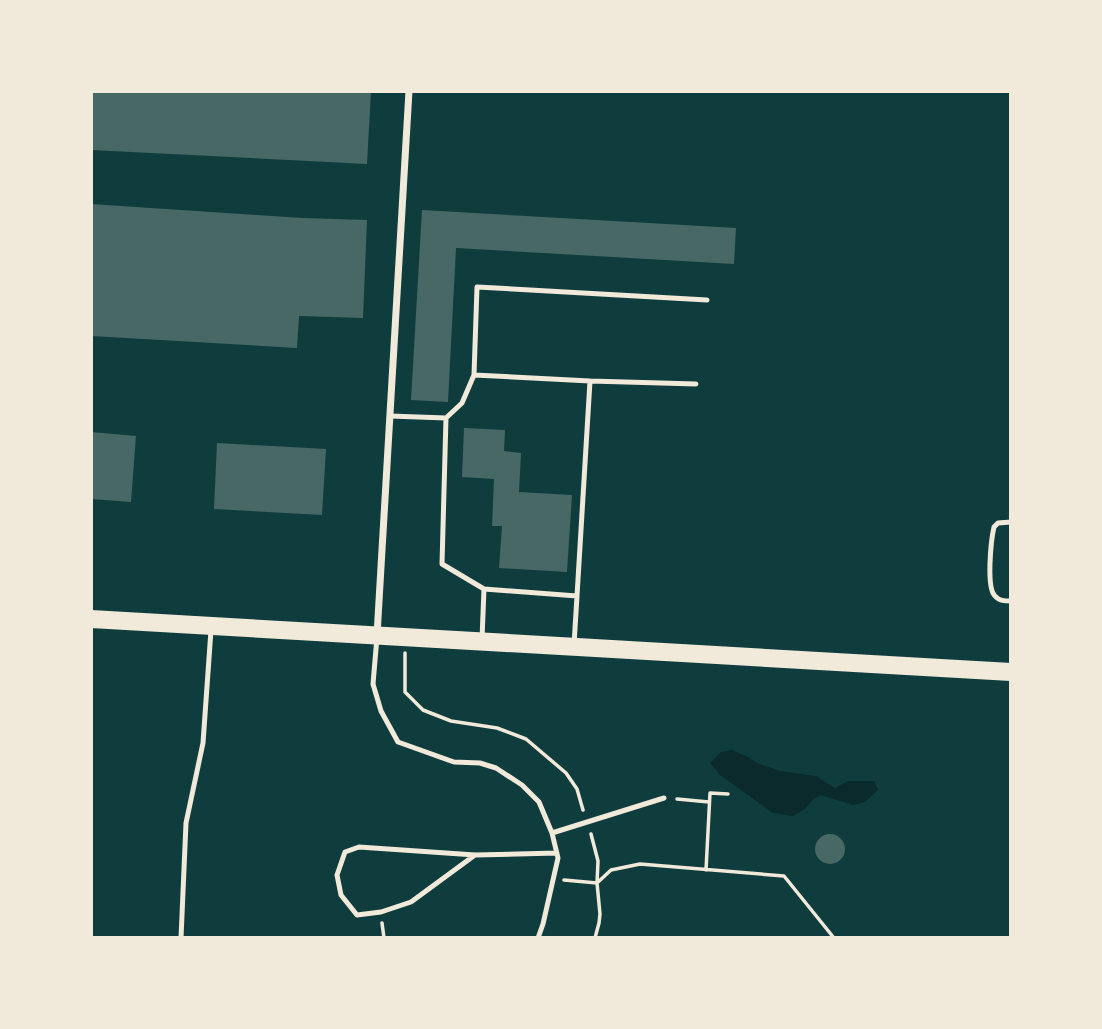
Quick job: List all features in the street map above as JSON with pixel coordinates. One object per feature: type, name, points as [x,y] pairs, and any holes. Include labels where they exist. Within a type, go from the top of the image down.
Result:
[{"type":"main road","points":[[91,619],[1011,672]]},
{"type":"street","points":[[377,636],[409,91]]},
{"type":"lane","points":[[578,596],[484,589],[442,564],[446,418],[462,402],[474,375],[477,287],[707,300]]},
{"type":"lane","points":[[474,375],[695,384]]},
{"type":"lane","points":[[574,647],[590,381]]},
{"type":"lane","points":[[390,416],[446,418]]},
{"type":"lane","points":[[1011,522],[998,523],[993,527],[990,587],[996,598],[1011,601]]},
{"type":"lane","points":[[481,641],[484,589]]},
{"type":"lane","points":[[181,938],[186,823],[203,743],[212,627]]},
{"type":"lane","points":[[377,636],[373,684],[381,711],[398,742],[454,762],[480,762],[496,768],[522,785],[539,802],[552,833],[558,858],[538,938]]},
{"type":"lane","points":[[552,833],[664,798]]},
{"type":"lane","points":[[475,855],[411,902],[381,912],[358,915],[341,895],[337,875],[345,852],[359,847],[475,855],[557,853]]},
{"type":"path","points":[[406,637],[405,692],[423,710],[451,722],[497,728],[526,739],[566,773],[577,789],[598,861],[600,914],[595,938]]},
{"type":"path","points":[[706,870],[709,793],[728,794]]},
{"type":"path","points":[[664,798],[709,802]]},
{"type":"path","points":[[554,879],[597,883],[611,870],[640,864],[784,876],[834,938]]},
{"type":"water","points":[[732,750],[780,771],[816,776],[835,788],[848,781],[874,781],[878,790],[865,802],[853,805],[821,795],[793,816],[773,813],[720,775],[710,763],[721,752]]},
{"type":"building","points":[[91,91],[371,91],[367,164],[91,150]]},
{"type":"building","points":[[91,204],[367,220],[363,318],[299,316],[297,348],[91,336]]},
{"type":"building","points":[[422,210],[736,228],[734,264],[456,248],[448,402],[411,400]]},
{"type":"building","points":[[464,428],[505,430],[504,451],[521,453],[519,492],[572,495],[567,572],[499,568],[502,526],[492,526],[494,479],[462,477]]},
{"type":"building","points":[[91,432],[136,436],[131,502],[91,499]]},
{"type":"building","points":[[217,443],[326,449],[322,515],[214,509]]},
{"type":"building","points":[[830,834],[841,838],[845,849],[841,860],[830,864],[819,860],[815,849],[819,838]]}]
